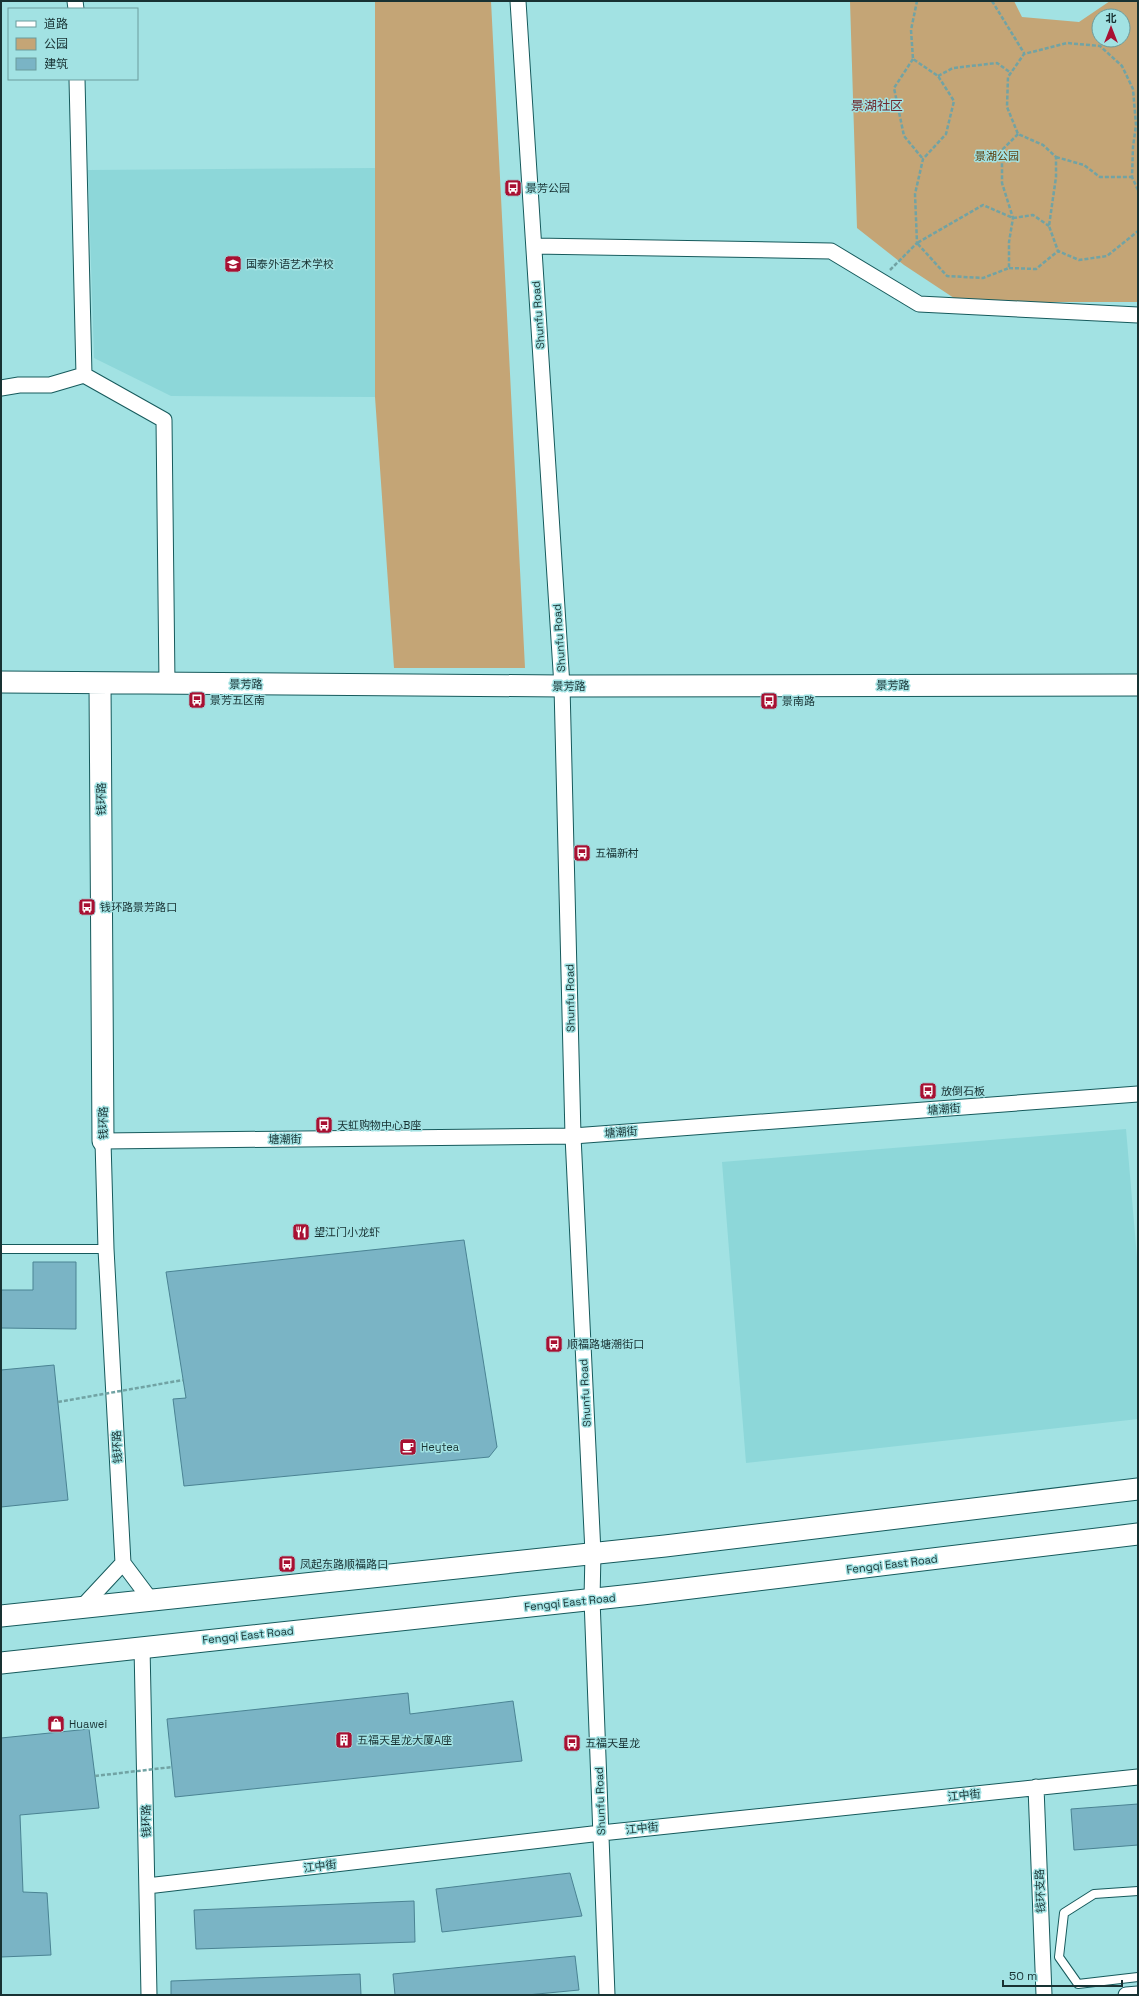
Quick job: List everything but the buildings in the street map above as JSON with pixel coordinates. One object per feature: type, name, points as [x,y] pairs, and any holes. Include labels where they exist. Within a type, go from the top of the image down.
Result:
[{"type":"main road","name":"景芳路","points":[[1,682],[562,686],[1138,685]]},
{"type":"main road","name":"钱环路","points":[[100,683],[104,1141]]},
{"type":"main road","points":[[1,1616],[593,1553],[1138,1488]]},
{"type":"main road","name":"Fengqi East Road","points":[[1,1663],[142,1646],[592,1599],[1138,1534]]},
{"type":"street","name":"Shunfu Road","points":[[518,1],[562,686],[574,1136],[593,1553],[592,1599],[607,1995]]},
{"type":"street","points":[[77,80],[84,375]]},
{"type":"street","points":[[534,246],[831,251],[919,304],[1138,315]]},
{"type":"street","points":[[1,388],[19,385],[50,385],[84,375],[164,420],[167,683]]},
{"type":"street","name":"塘潮街","points":[[104,1141],[574,1136],[1138,1094]]},
{"type":"street","name":"钱环路","points":[[104,1141],[106,1249],[123,1563]]},
{"type":"street","points":[[82,1607],[123,1563],[150,1599]]},
{"type":"street","name":"钱环路","points":[[142,1646],[149,1995]]},
{"type":"street","name":"江中街","points":[[147,1886],[601,1832],[1138,1777]]},
{"type":"street","name":"钱环支路","points":[[1036,1787],[1044,1995]]},
{"type":"street","points":[[1126,1995],[1138,1994]]},
{"type":"lane","points":[[1,1249],[106,1249]]},
{"type":"lane","points":[[1138,1891],[1094,1894],[1064,1912],[1059,1957],[1078,1984],[1138,1977]]},
{"type":"path","points":[[917,1],[911,30],[913,59],[894,88],[904,136],[923,159]]},
{"type":"path","points":[[992,1],[1024,54]]},
{"type":"path","points":[[1132,177],[1100,177],[1084,165],[1056,157],[1043,145],[1018,134],[1007,107],[1008,77],[1024,54],[1067,43],[1100,46],[1122,66],[1133,89],[1136,125],[1133,147],[1132,177],[1138,190]]},
{"type":"path","points":[[913,59],[938,76],[954,101],[946,134],[923,159],[915,194],[917,243],[947,276],[983,278],[1009,268],[1036,269],[1058,251]]},
{"type":"path","points":[[938,76],[953,68],[996,63],[1011,73]]},
{"type":"path","points":[[1009,268],[1009,242],[1013,218],[1002,183],[1002,150],[1018,134]]},
{"type":"path","points":[[1056,157],[1056,177],[1049,226],[1058,251],[1079,260],[1107,256],[1138,231]]},
{"type":"path","points":[[880,281],[917,243],[982,205],[1013,218],[1033,215],[1049,226]]},
{"type":"path","points":[[58,1402],[183,1380]]},
{"type":"path","points":[[95,1776],[172,1767]]},
{"type":"shaded area","name":"国泰外语艺术学校","points":[[375,168],[375,397],[171,396],[94,358],[88,170]]},
{"type":"shaded area","points":[[1126,1129],[1138,1269],[1138,1419],[746,1463],[722,1162]]},
{"type":"green space","points":[[375,1],[491,1],[525,668],[394,668],[375,397]]},
{"type":"green space","name":"景湖公园","points":[[850,1],[1014,1],[1022,17],[1079,22],[1091,14],[1091,48],[1131,48],[1131,8],[1100,8],[1110,1],[1138,1],[1138,302],[960,302],[904,265],[857,228]]},
{"type":"place","name":"景芳公园","points":[[513,188]]},
{"type":"place","name":"国泰外语艺术学校","points":[[233,264]]},
{"type":"place","name":"景芳五区南","points":[[197,700]]},
{"type":"place","name":"景南路","points":[[769,701]]},
{"type":"place","name":"五福新村","points":[[582,853]]},
{"type":"place","name":"钱环路景芳路口","points":[[87,907]]},
{"type":"place","name":"放倒石板","points":[[928,1091]]},
{"type":"place","name":"天虹购物中心B座","points":[[324,1125]]},
{"type":"place","name":"望江门小龙虾","points":[[301,1232]]},
{"type":"place","name":"顺福路塘潮街口","points":[[554,1344]]},
{"type":"place","name":"Heytea","points":[[408,1447]]},
{"type":"place","name":"凤起东路顺福路口","points":[[287,1564]]},
{"type":"place","name":"Huawei","points":[[56,1724]]},
{"type":"place","name":"五福天星龙大厦A座","points":[[344,1740]]},
{"type":"place","name":"五福天星龙","points":[[572,1743]]},
{"type":"district","name":"景湖社区","points":[[877,105]]}]
